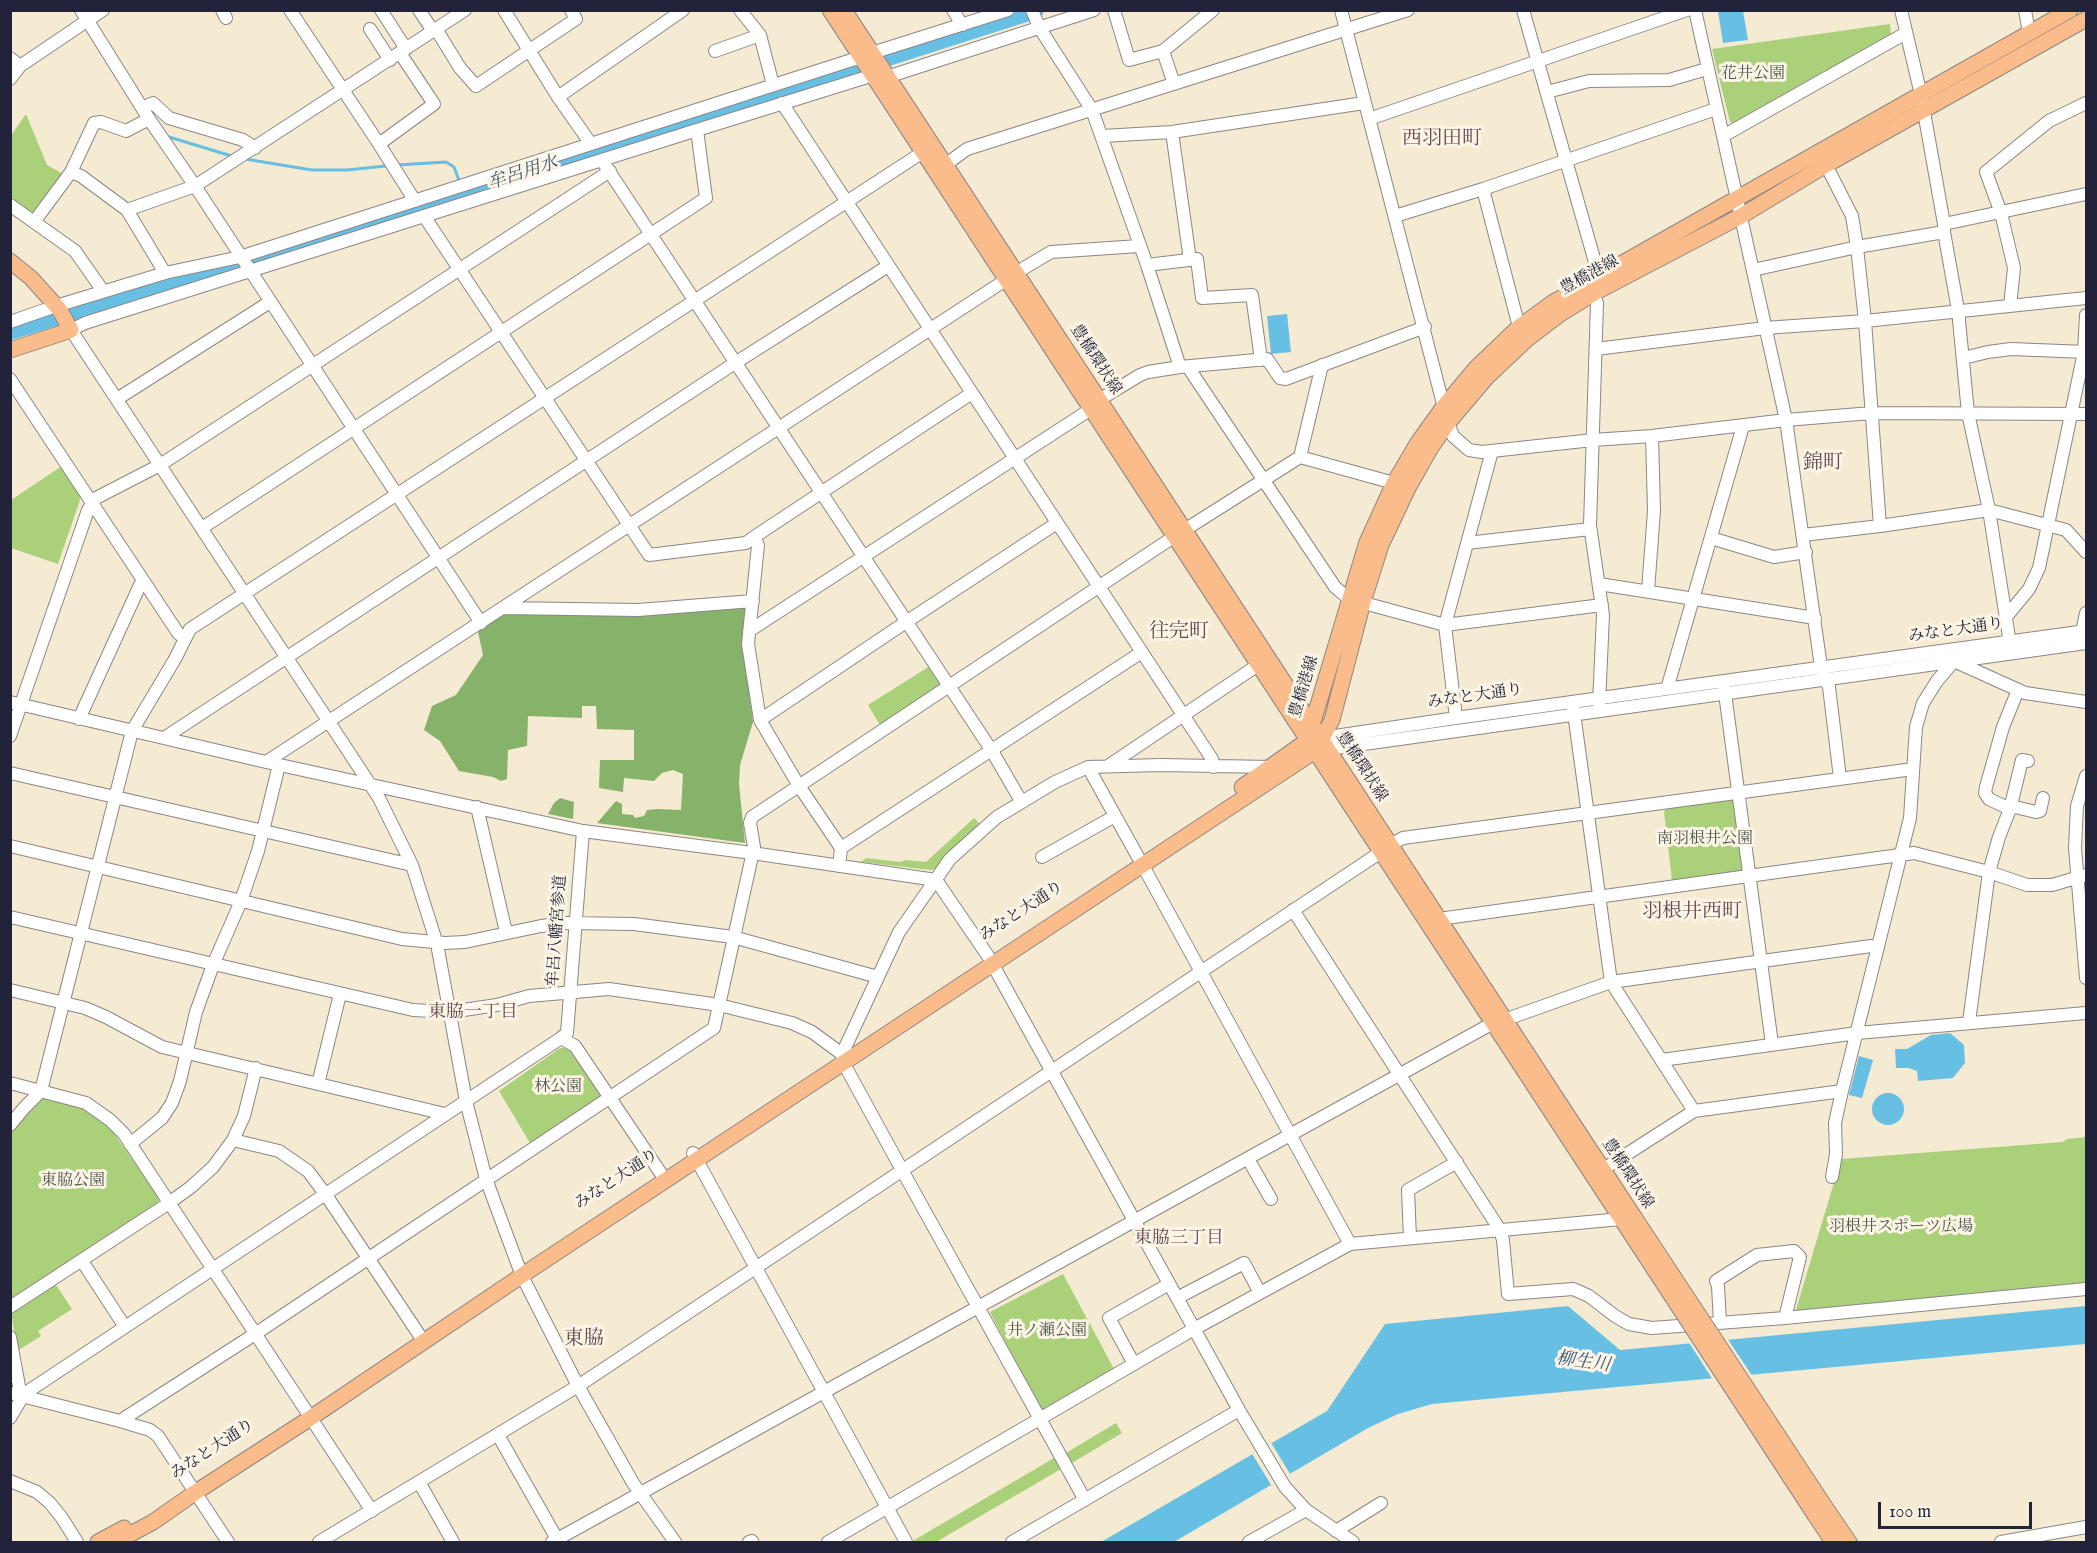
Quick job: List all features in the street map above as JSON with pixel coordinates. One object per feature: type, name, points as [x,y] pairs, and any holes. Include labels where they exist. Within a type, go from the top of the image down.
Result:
[{"type":"main road","name":"豊橋環状線","points":[[830,10],[945,165],[1011,276]]},
{"type":"main road","name":"豊橋環状線","points":[[844,10],[923,152],[1011,276],[1626,1220],[1820,1511],[1849,1542]]},
{"type":"main road","name":"豊橋港線","points":[[1356,601],[1367,542],[1394,483],[1444,406],[1476,368],[1519,327],[1552,303],[2070,10]]},
{"type":"main road","name":"豊橋港線","points":[[1316,741],[1321,701],[1356,601],[1419,468],[1448,423],[1487,377],[1526,340],[1560,314],[1594,293],[1741,216],[1826,165],[2086,18]]},
{"type":"main road","points":[[10,261],[32,278],[57,308],[69,327],[10,350]]},
{"type":"main road","name":"豊橋環状線","points":[[1179,533],[1258,664],[1316,741]]},
{"type":"main road","name":"みなと大通り","points":[[1140,861],[1272,767],[1316,741]]},
{"type":"main road","name":"みなと大通り","points":[[98,1542],[193,1489],[309,1414],[520,1271],[1140,861],[1316,741]]},
{"type":"main road","name":"豊橋環状線","points":[[1386,849],[1438,919],[1499,1022],[1602,1170],[1626,1220]]},
{"type":"main road","name":"みなと大通り","points":[[116,1542],[153,1522],[193,1489]]},
{"type":"main road","name":"豊橋環状線","points":[[1820,1511],[1833,1542]]},
{"type":"street","points":[[10,79],[15,62],[84,16],[103,10]]},
{"type":"street","points":[[290,10],[414,201]]},
{"type":"street","points":[[379,144],[434,104],[399,54],[381,10]]},
{"type":"street","points":[[419,10],[460,68],[476,86],[576,19],[571,10]]},
{"type":"street","points":[[127,210],[195,186],[465,10]]},
{"type":"street","points":[[504,10],[558,97],[591,144]]},
{"type":"street","points":[[558,97],[683,10]]},
{"type":"street","points":[[740,10],[760,35],[773,85]]},
{"type":"street","points":[[953,10],[962,25]]},
{"type":"street","points":[[10,322],[165,273],[245,264],[424,216],[591,144],[630,141],[697,130],[782,104],[962,25],[1008,10]]},
{"type":"street","points":[[675,1542],[640,1495],[578,1386],[520,1271],[486,1179],[466,1101],[436,944],[412,865],[372,785],[69,327],[414,201],[602,160],[630,141],[773,85],[873,65],[1035,18],[1094,10]]},
{"type":"street","points":[[1114,10],[1129,60],[1163,51],[1213,10]]},
{"type":"street","points":[[1341,10],[1425,327],[1448,423],[1453,436],[1469,450],[1482,452],[1872,413],[2086,414]]},
{"type":"street","points":[[945,165],[967,149],[1408,10]]},
{"type":"street","points":[[1523,10],[1599,276]]},
{"type":"street","points":[[1369,119],[1687,10]]},
{"type":"street","points":[[1695,10],[1786,420],[1840,778]]},
{"type":"street","points":[[1901,10],[1921,95],[1944,228],[1958,310],[1968,413],[1989,510],[2010,648]]},
{"type":"street","points":[[2025,10],[2030,33]]},
{"type":"street","points":[[84,16],[145,114],[195,186],[481,623]]},
{"type":"street","points":[[1035,18],[1092,110],[1184,367],[1335,587],[1356,601],[1445,625],[1602,605]]},
{"type":"street","points":[[370,29],[399,54]]},
{"type":"street","points":[[1723,136],[1906,33]]},
{"type":"street","points":[[715,51],[760,35]]},
{"type":"street","points":[[1163,51],[1174,84]]},
{"type":"street","points":[[1547,92],[1589,81],[1669,80],[1707,69]]},
{"type":"street","points":[[34,222],[71,172],[94,123],[101,122],[126,130],[145,114],[153,103],[169,118],[243,140],[255,148]]},
{"type":"street","points":[[1102,136],[1172,132],[1365,103]]},
{"type":"street","points":[[2010,306],[2014,268],[2001,213],[1986,172],[2049,121],[2086,103]]},
{"type":"street","points":[[782,104],[1212,759],[1213,767]]},
{"type":"street","points":[[1395,216],[1483,189],[1716,110]]},
{"type":"street","points":[[202,528],[706,198],[697,130]]},
{"type":"street","points":[[1172,132],[1190,260]]},
{"type":"street","points":[[10,1125],[41,1091],[132,731],[190,629],[923,152]]},
{"type":"street","points":[[602,160],[992,751],[1021,801]]},
{"type":"street","points":[[1826,165],[1852,216],[1857,247],[1865,321],[1880,526]]},
{"type":"street","points":[[10,736],[16,703],[92,502],[160,465],[609,171]]},
{"type":"street","points":[[71,172],[81,176],[127,210],[165,273]]},
{"type":"street","points":[[1483,189],[1519,327]]},
{"type":"street","points":[[1753,270],[2086,194]]},
{"type":"street","points":[[10,205],[75,251],[103,291]]},
{"type":"street","points":[[424,216],[649,555],[746,543],[972,393]]},
{"type":"street","points":[[130,1144],[152,1127],[166,1112],[180,1081],[196,1012],[213,965],[241,901],[263,832],[273,764],[329,722],[1051,252],[1139,246]]},
{"type":"street","points":[[1147,265],[1197,260],[1202,298],[1252,295],[1261,360]]},
{"type":"street","points":[[164,738],[735,363],[888,266]]},
{"type":"street","points":[[1594,293],[1597,303],[1590,529],[1602,605],[1599,704]]},
{"type":"street","points":[[1596,349],[1765,328],[1865,321],[2086,298]]},
{"type":"street","points":[[117,399],[270,302]]},
{"type":"street","points":[[2006,617],[2030,589],[2039,568],[2085,352],[2086,315]]},
{"type":"street","points":[[749,632],[1140,375],[1184,367],[1267,359],[1280,378],[1286,379],[1425,327]]},
{"type":"street","points":[[1963,358],[2011,349],[2085,352]]},
{"type":"street","points":[[120,1421],[255,1334],[714,1028],[754,847],[750,823],[752,817],[1179,533],[1300,457],[1322,365]]},
{"type":"street","points":[[10,379],[178,633],[185,639]]},
{"type":"street","points":[[1667,689],[1743,426]]},
{"type":"street","points":[[1648,591],[1654,511],[1653,436]]},
{"type":"street","points":[[1456,718],[1445,625],[1492,451]]},
{"type":"street","points":[[1300,457],[1394,483]]},
{"type":"street","points":[[1803,535],[1989,510],[2066,530],[2086,552]]},
{"type":"street","points":[[760,720],[1057,523]]},
{"type":"street","points":[[1467,543],[1590,529]]},
{"type":"street","points":[[754,537],[758,544],[748,644],[760,720],[799,786],[841,848],[838,866]]},
{"type":"street","points":[[1711,538],[1774,557],[1806,552]]},
{"type":"street","points":[[79,719],[140,585],[144,582]]},
{"type":"street","points":[[1599,584],[1815,618]]},
{"type":"street","points":[[504,608],[638,610],[753,601]]},
{"type":"street","points":[[2085,635],[2086,613]]},
{"type":"street","name":"みなと大通り","points":[[1316,741],[2010,648],[2085,635]]},
{"type":"street","name":"みなと大通り","points":[[1824,673],[1954,662],[2010,648]]},
{"type":"street","points":[[841,848],[1142,652]]},
{"type":"street","points":[[1832,1178],[1836,1154],[1835,1123],[1910,818],[1916,727],[1923,703],[1937,681],[1954,662],[2025,693],[2086,702]]},
{"type":"street","points":[[1107,766],[1258,664]]},
{"type":"street","points":[[1725,687],[1772,1044]]},
{"type":"street","name":"みなと大通り","points":[[1599,704],[1667,689],[1725,687]]},
{"type":"street","points":[[2018,690],[1999,739],[1985,793],[1989,799],[2011,808],[2036,812],[2040,811],[2043,798]]},
{"type":"street","points":[[16,703],[273,764],[583,831],[936,880],[990,960],[1239,1410],[1285,1487],[1306,1510],[1353,1542]]},
{"type":"street","points":[[1574,708],[1611,982],[1694,1111]]},
{"type":"street","name":"みなと大通り","points":[[1316,741],[1456,718],[1574,708]]},
{"type":"street","points":[[1969,1022],[1989,872],[1999,837],[2011,808],[2022,760],[2028,761]]},
{"type":"street","points":[[1088,767],[1350,1244]]},
{"type":"street","points":[[843,1059],[899,932],[950,859],[997,817],[1055,782],[1088,767],[1272,767]]},
{"type":"street","points":[[319,1542],[578,1386],[1403,838],[1587,815],[1913,769]]},
{"type":"street","points":[[10,773],[412,865]]},
{"type":"street","points":[[2086,776],[2075,821],[2082,876],[2086,978]]},
{"type":"street","points":[[477,807],[506,932]]},
{"type":"street","points":[[1042,857],[1115,816]]},
{"type":"street","name":"牟呂八幡宮参道","points":[[564,1035],[570,991],[583,831]]},
{"type":"street","points":[[10,846],[402,939],[436,944],[465,942],[506,932],[575,922],[634,924],[733,937],[878,977]]},
{"type":"street","points":[[1438,919],[1914,853],[1989,872],[2027,885],[2052,885],[2082,876]]},
{"type":"street","points":[[1293,910],[1500,1230],[1508,1294],[1573,1289],[1589,1296],[1615,1317],[1629,1324],[1652,1329],[2086,1289]]},
{"type":"street","points":[[10,917],[413,1010],[450,1012],[497,1005],[529,996],[609,989],[719,1005],[792,1023],[812,1032],[843,1059],[1085,1500]]},
{"type":"street","points":[[498,1435],[555,1541],[1054,1264],[1499,1022],[1611,982],[1871,946],[1878,948]]},
{"type":"street","points":[[10,990],[85,1008],[162,1047],[445,1114]]},
{"type":"street","points":[[318,1084],[340,994]]},
{"type":"street","points":[[1662,1060],[1857,1033],[2086,1013]]},
{"type":"street","points":[[10,1419],[23,1396],[564,1035],[575,1046],[664,1177]]},
{"type":"street","points":[[10,1307],[169,1203],[213,1167],[233,1140],[244,1116],[256,1068]]},
{"type":"street","points":[[10,1083],[74,1099],[110,1120],[124,1134],[372,1511]]},
{"type":"street","points":[[1602,1170],[1694,1111],[1842,1091]]},
{"type":"street","points":[[233,1140],[270,1148],[291,1158],[308,1171],[422,1338]]},
{"type":"street","points":[[695,1157],[906,1542]]},
{"type":"street","points":[[1248,1159],[1271,1199]]},
{"type":"street","points":[[1410,1238],[1408,1190],[1457,1162]]},
{"type":"street","points":[[828,1542],[1194,1329],[1350,1244],[1626,1220]]},
{"type":"street","points":[[1720,1323],[1716,1281],[1757,1255],[1794,1251],[1800,1257],[1785,1318]]},
{"type":"street","points":[[82,1261],[124,1327]]},
{"type":"street","points":[[1177,1298],[1244,1263],[1260,1293]]},
{"type":"street","points":[[1134,1364],[1109,1318],[1169,1284]]},
{"type":"street","points":[[10,1338],[23,1396]]},
{"type":"street","points":[[10,1393],[150,1430],[158,1436],[228,1542]]},
{"type":"street","points":[[1012,1542],[1239,1410]]},
{"type":"street","points":[[10,1481],[30,1489],[50,1503],[77,1542]]},
{"type":"street","points":[[419,1482],[453,1542]]},
{"type":"street","points":[[1336,1531],[1382,1503]]},
{"type":"street","points":[[1249,1542],[1306,1510]]},
{"type":"street","points":[[2001,1542],[2047,1538],[2086,1527]]},
{"type":"green space","name":"花井公園","points":[[1890,24],[1891,34],[1734,123],[1730,122],[1712,49]]},
{"type":"green space","points":[[26,114],[47,165],[63,174],[34,212],[30,212],[11,197],[10,137]]},
{"type":"green space","points":[[62,466],[79,492],[80,500],[58,564],[11,548],[11,500]]},
{"type":"green space","points":[[747,608],[743,642],[753,722],[740,765],[739,784],[745,843],[597,823],[616,801],[622,804],[622,814],[633,815],[635,818],[644,816],[647,810],[681,810],[683,774],[673,770],[662,773],[654,781],[624,778],[623,792],[599,788],[600,760],[634,760],[634,730],[597,729],[596,706],[582,706],[582,718],[528,716],[527,746],[508,750],[507,779],[501,781],[493,777],[459,771],[440,741],[424,730],[432,706],[456,695],[483,655],[478,632],[503,613]]},
{"type":"green space","points":[[930,666],[941,682],[941,686],[880,725],[868,705]]},
{"type":"green space","points":[[560,798],[574,802],[573,819],[548,814]]},
{"type":"green space","name":"南羽根井公園","points":[[1734,798],[1746,871],[1672,880],[1664,812],[1666,808]]},
{"type":"green space","points":[[974,818],[980,824],[946,855],[935,869],[861,862],[866,858],[926,862]]},
{"type":"green space","name":"林公園","points":[[560,1048],[569,1048],[603,1097],[530,1143],[499,1091]]},
{"type":"green space","name":"東脇公園","points":[[40,1097],[75,1105],[97,1116],[109,1126],[159,1198],[158,1204],[12,1298],[10,1297],[10,1132]]},
{"type":"green space","name":"羽根井スポーツ広場","points":[[2086,1137],[2086,1284],[1795,1313],[1841,1159],[2063,1142],[2067,1139]]},
{"type":"green space","name":"井ノ瀬公園","points":[[1063,1274],[1114,1369],[1046,1410],[1040,1409],[990,1312]]},
{"type":"green space","points":[[54,1282],[72,1309],[38,1331],[41,1336],[17,1351],[11,1311]]},
{"type":"green space","points":[[1116,1423],[1122,1433],[1072,1463],[1066,1453]]},
{"type":"green space","points":[[1054,1458],[1061,1469],[936,1542],[911,1542]]},
{"type":"water","points":[[1718,11],[1743,11],[1748,40],[1723,43]]},
{"type":"water","points":[[1287,314],[1291,352],[1271,354],[1267,316]]},
{"type":"water","points":[[1950,1033],[1964,1045],[1965,1063],[1953,1078],[1918,1081],[1917,1071],[1909,1068],[1896,1068],[1895,1049],[1907,1049],[1931,1035]]},
{"type":"water","points":[[1859,1056],[1873,1060],[1862,1098],[1849,1095]]},
{"type":"water","points":[[1888,1093],[1900,1097],[1904,1109],[1900,1121],[1888,1125],[1876,1121],[1872,1109],[1876,1097]]},
{"type":"water","name":"柳生川","points":[[1568,1306],[1620,1350],[2086,1306],[2086,1344],[1432,1404],[1398,1414],[1368,1428],[1174,1542],[1101,1542],[1327,1411],[1385,1324]]},
{"type":"pier","points":[[1727,1338],[1753,1377],[1713,1380],[1688,1341]]},
{"type":"pier","points":[[1270,1441],[1292,1477],[1273,1488],[1251,1452]]},
{"type":"waterway","name":"牟呂用水","points":[[10,331],[130,294],[146,295],[1035,10]]},
{"type":"waterway","points":[[169,137],[235,157]]},
{"type":"waterway","points":[[245,159],[312,170],[347,170],[386,166]]},
{"type":"waterway","points":[[397,165],[446,162],[454,167],[460,183]]},
{"type":"district","name":"西羽田町","points":[[1442,140]]},
{"type":"district","name":"錦町","points":[[1823,464]]},
{"type":"district","name":"往完町","points":[[1179,633]]},
{"type":"district","name":"羽根井西町","points":[[1692,913]]},
{"type":"district","name":"東脇一丁目","points":[[473,1013]]},
{"type":"district","name":"東脇三丁目","points":[[1179,1239]]},
{"type":"district","name":"東脇","points":[[584,1340]]}]
